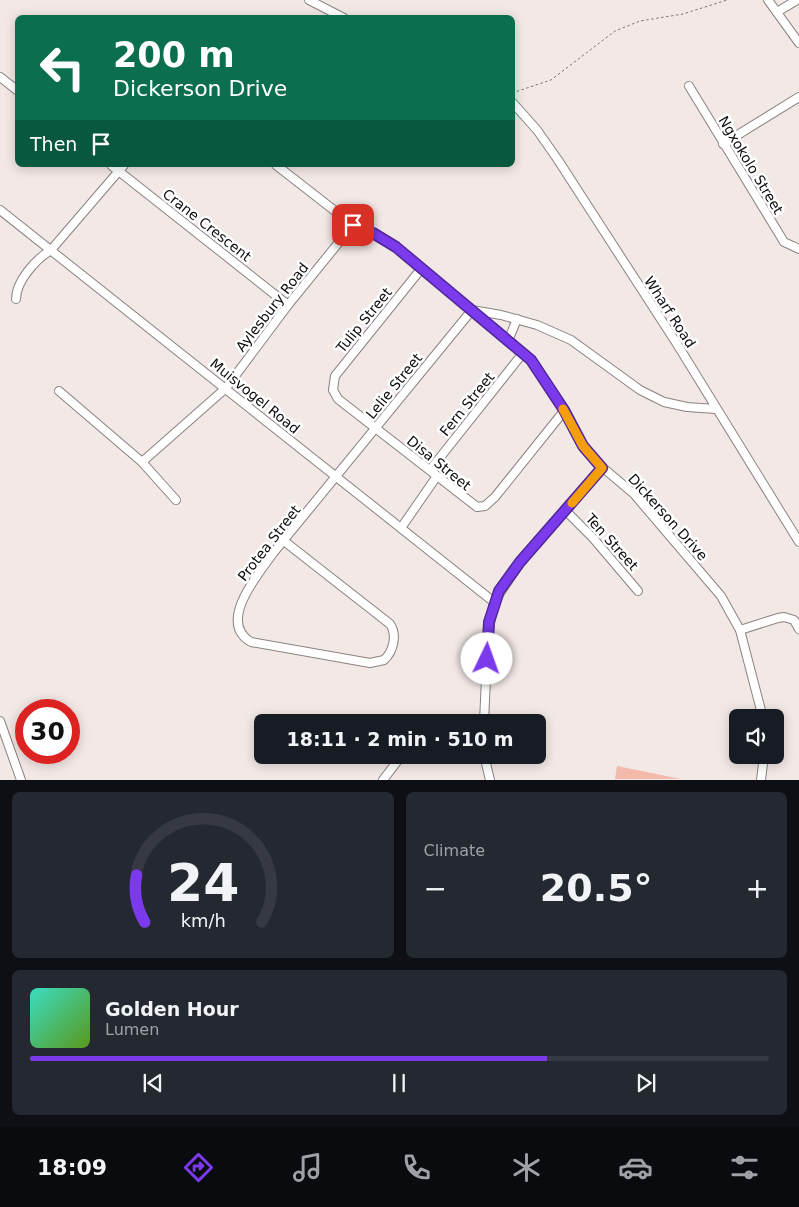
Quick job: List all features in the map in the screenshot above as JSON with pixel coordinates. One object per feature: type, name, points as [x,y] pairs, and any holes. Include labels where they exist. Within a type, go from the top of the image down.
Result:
[{"type":"street","points":[[309,0],[338,15]]},
{"type":"street","points":[[768,0],[799,43]]},
{"type":"street","points":[[777,12],[797,0]]},
{"type":"street","points":[[0,77],[15,89]]},
{"type":"street","name":"Ngxokolo Street","points":[[689,86],[784,242],[799,249]]},
{"type":"street","points":[[723,144],[799,97]]},
{"type":"street","name":"Wharf Road","points":[[515,105],[537,130],[554,154],[799,542]]},
{"type":"street","name":"Dickerson Drive","points":[[279,167],[353,225],[383,238],[524,353],[540,372],[564,410],[583,446],[602,468],[634,494],[728,606],[740,630],[761,709]]},
{"type":"street","points":[[16,299],[19,286],[41,257],[51,250],[121,168]]},
{"type":"street","name":"Crane Crescent","points":[[121,168],[288,305]]},
{"type":"street","name":"Muisvogel Road","points":[[0,210],[494,602]]},
{"type":"street","name":"Aylesbury Road","points":[[142,462],[226,388],[288,305],[353,225]]},
{"type":"street","name":"Tulip Street","points":[[333,390],[335,376],[421,269]]},
{"type":"street","points":[[472,310],[492,312],[537,325],[571,340],[640,390],[664,402],[687,407],[716,409]]},
{"type":"street","name":"Lelie Street","points":[[336,478],[472,310]]},
{"type":"street","points":[[508,340],[517,319]]},
{"type":"street","name":"Fern Street","points":[[430,470],[524,353]]},
{"type":"street","name":"Disa Street","points":[[333,390],[338,399],[477,507],[485,506],[495,498],[564,410]]},
{"type":"street","points":[[59,391],[142,462],[176,500]]},
{"type":"street","points":[[484,714],[488,634],[494,602],[509,576],[602,468]]},
{"type":"street","points":[[401,528],[437,476]]},
{"type":"street","name":"Protea Street","points":[[284,541],[386,619],[394,633],[390,653],[384,660],[370,662],[251,642],[245,639],[239,630],[238,620],[246,593],[252,582],[284,541],[336,478]]},
{"type":"street","name":"Ten Street","points":[[566,511],[599,544],[638,591]]},
{"type":"street","points":[[740,630],[784,617],[794,620],[799,629]]},
{"type":"street","points":[[0,721],[18,778]]},
{"type":"street","points":[[384,779],[395,764]]},
{"type":"street","points":[[486,764],[490,780]]},
{"type":"street","points":[[761,780],[763,764]]},
{"type":"path","points":[[515,92],[551,80],[615,31],[640,21],[683,14],[727,0]]},
{"type":"shaded area","points":[[617,766],[681,779],[615,779]]},
{"type":"slow traffic","points":[[563,409],[583,446],[602,468],[572,503]]},
{"type":"route","points":[[353,225],[383,238],[396,247],[524,353],[540,372],[564,410],[583,446],[602,468],[520,562],[499,591],[489,622],[487,659]]}]
